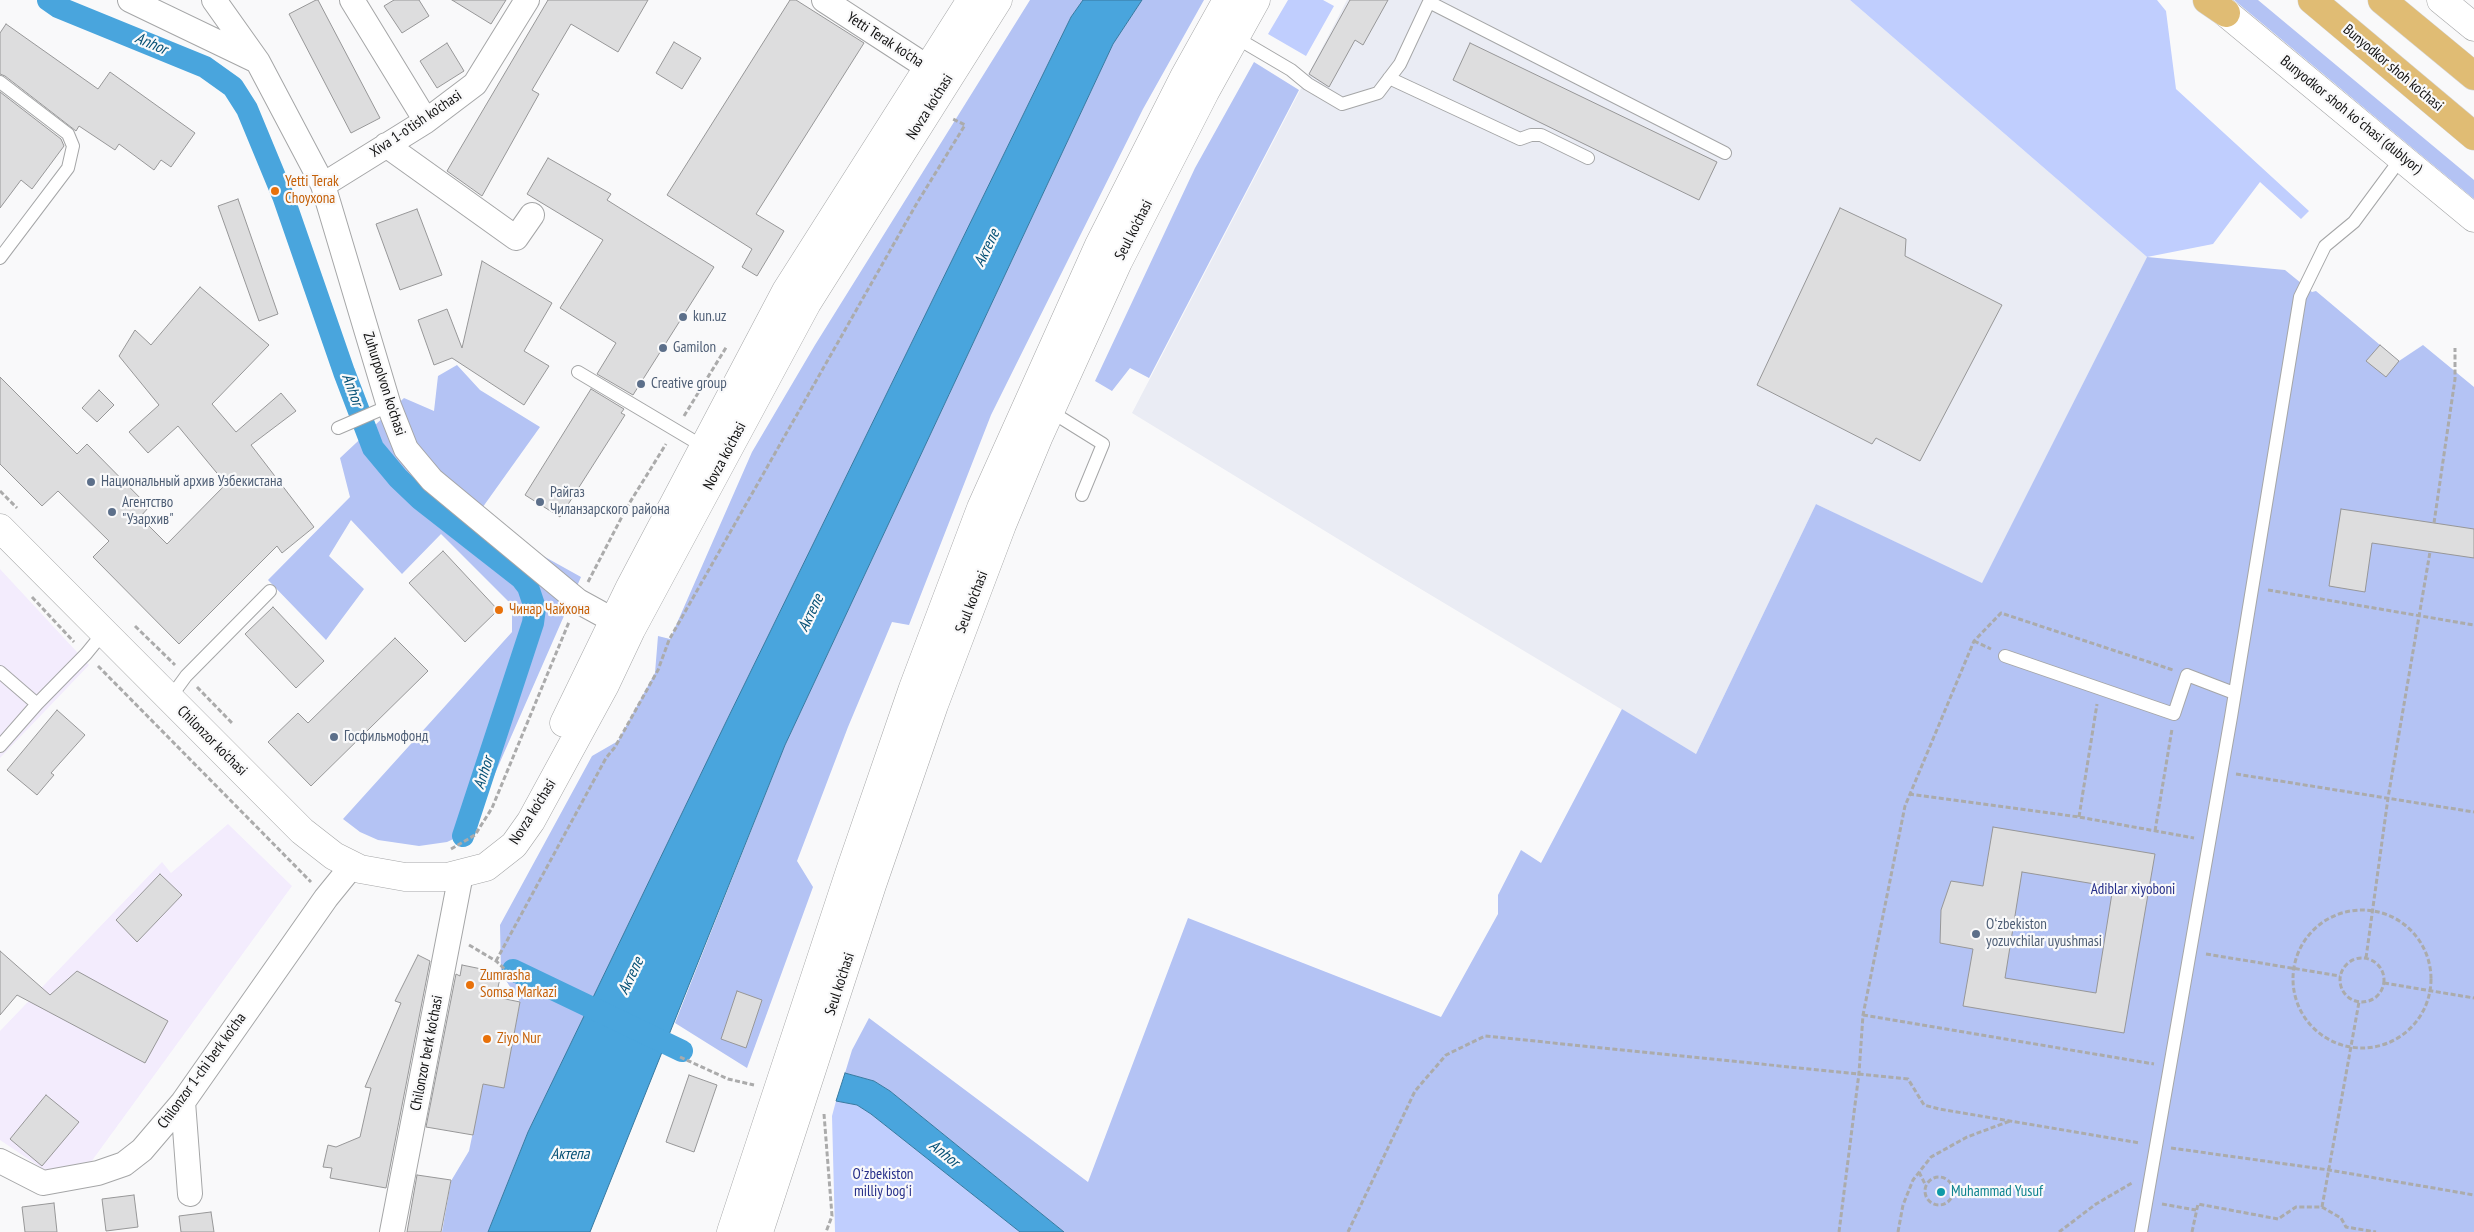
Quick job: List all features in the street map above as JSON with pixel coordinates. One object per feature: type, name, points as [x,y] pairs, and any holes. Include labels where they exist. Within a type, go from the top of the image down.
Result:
[{"type":"main road","name":"Novza ko'chasi","points":[[622,625],[807,303],[936,73],[971,0]]},
{"type":"main road","name":"Novza ko'chasi","points":[[461,874],[486,867],[505,855],[531,821],[605,686],[622,625],[704,447],[786,291],[936,73],[998,0]]},
{"type":"main road","name":"Seul ko'chasi","points":[[759,1232],[791,1096],[913,688],[981,508],[1099,246],[1184,77],[1227,0]]},
{"type":"main road","name":"Seul ko'chasi","points":[[802,1060],[1002,525],[1050,411],[1122,254],[1256,0]]},
{"type":"main road","name":"Bunyodkor shoh ko'chasi","points":[[2312,0],[2474,136]]},
{"type":"main road","points":[[2382,0],[2474,76]]},
{"type":"main road","points":[[2441,0],[2474,27]]},
{"type":"main road","name":"Bunyodkor shoh koʻchasi (dublyor)","points":[[2217,4],[2474,218]]},
{"type":"main road","name":"Chilonzor ko'chasi","points":[[0,528],[302,832],[334,856],[352,866],[405,877],[433,878],[461,874]]},
{"type":"main road","name":"Seul ko'chasi","points":[[732,1232],[791,1096]]},
{"type":"street","points":[[130,0],[258,62]]},
{"type":"street","name":"Zuhurpolvon ko'chasi","points":[[214,0],[258,62],[324,185],[384,408],[406,449],[432,480],[578,601],[622,625]]},
{"type":"street","points":[[352,0],[426,121]]},
{"type":"street","name":"Xiva 1-o'tish ko'chasi","points":[[324,185],[426,121],[475,84],[527,0]]},
{"type":"street","name":"Yetti Terak ko'cha","points":[[824,0],[936,73]]},
{"type":"street","points":[[386,145],[516,238],[532,214]]},
{"type":"street","name":"Chilonzor 1-chi berk ko'cha","points":[[0,1161],[43,1183],[98,1173],[124,1164],[142,1150],[183,1102],[326,898],[352,866]]},
{"type":"street","name":"Chilonzor berk ko'chasi","points":[[392,1232],[451,935],[461,874]]},
{"type":"street","points":[[183,1102],[190,1194]]},
{"type":"lane","points":[[1235,37],[1291,70],[1308,84],[1342,104],[1378,93],[1400,64],[1429,1],[1725,153]]},
{"type":"lane","points":[[1389,78],[1520,139],[1531,135],[1541,135],[1588,158]]},
{"type":"lane","points":[[0,82],[68,134],[73,146],[68,168],[0,258]]},
{"type":"lane","points":[[2140,1232],[2191,952],[2300,297],[2326,246],[2354,222],[2402,157]]},
{"type":"lane","points":[[578,372],[704,447]]},
{"type":"lane","points":[[338,428],[384,408]]},
{"type":"lane","points":[[1050,411],[1102,444],[1082,495]]},
{"type":"lane","points":[[170,698],[186,676],[270,591]]},
{"type":"lane","points":[[0,746],[37,704],[86,654],[104,632]]},
{"type":"lane","points":[[2005,656],[2174,714],[2187,675],[2234,693]]},
{"type":"lane","points":[[0,672],[37,704]]},
{"type":"path","points":[[496,960],[606,758],[615,747],[658,670],[669,640],[917,203],[965,125],[950,117]]},
{"type":"path","points":[[2434,523],[2455,379],[2455,348]]},
{"type":"path","points":[[2366,958],[2388,798],[2430,552]]},
{"type":"path","points":[[2252,588],[2474,625]]},
{"type":"path","points":[[26,592],[326,898]]},
{"type":"path","points":[[1839,1232],[1859,1073],[1864,1015],[1904,806],[1974,641],[2001,613],[2187,675]]},
{"type":"path","points":[[2079,817],[2099,688]]},
{"type":"path","points":[[2154,832],[2174,714]]},
{"type":"path","points":[[2221,772],[2474,812]]},
{"type":"path","points":[[1909,794],[2079,817],[2209,841]]},
{"type":"path","points":[[2351,910],[2372,910],[2399,921],[2411,930],[2424,947],[2430,968],[2430,990],[2424,1011],[2411,1029],[2393,1041],[2379,1046],[2350,1048],[2324,1037],[2312,1028],[2299,1011],[2293,990],[2293,968],[2300,947],[2312,930],[2337,914],[2351,910]]},
{"type":"path","points":[[451,935],[496,960],[509,974]]},
{"type":"path","points":[[2191,952],[2340,976]]},
{"type":"path","points":[[2366,958],[2372,960],[2382,970],[2384,983],[2382,990],[2372,1000],[2359,1002],[2346,996],[2340,983],[2340,976],[2342,969],[2352,960],[2366,958]]},
{"type":"path","points":[[2384,983],[2474,998]]},
{"type":"path","points":[[2322,1207],[2359,1002]]},
{"type":"path","points":[[1864,1015],[2169,1066]]},
{"type":"path","points":[[1348,1232],[1415,1091],[1446,1056],[1485,1036],[1908,1079],[1924,1105],[2156,1146],[2329,1170],[2474,1195]]},
{"type":"path","points":[[680,1057],[728,1080],[791,1096],[832,1216],[826,1232]]},
{"type":"path","points":[[1898,1232],[1903,1205],[1919,1171],[1931,1157],[1967,1137],[2011,1121]]},
{"type":"path","points":[[1919,1171],[1926,1186],[1926,1195],[1936,1205],[1945,1204],[1952,1197],[1952,1184],[1945,1178],[1936,1177],[1926,1186]]},
{"type":"path","points":[[2059,1232],[2096,1204],[2152,1171]]},
{"type":"path","points":[[2147,1201],[2196,1210]]},
{"type":"path","points":[[2192,1232],[2198,1204],[2278,1219],[2296,1207],[2322,1207],[2341,1218],[2346,1227],[2376,1232]]},
{"type":"shaded area","points":[[1347,0],[1850,0],[2147,257],[1982,584],[1816,504],[1696,754],[1132,413]]},
{"type":"shaded area","points":[[0,569],[89,665],[0,758]]},
{"type":"shaded area","points":[[228,824],[292,886],[83,1173],[52,1175],[0,1140],[0,1031],[162,862],[171,873]]},
{"type":"green space","points":[[1030,0],[1083,0],[1071,17],[725,724],[528,1132],[488,1232],[442,1232],[451,1181],[469,1151],[483,1084],[504,1087],[520,1002],[501,973],[500,925],[592,756],[618,741],[655,673],[658,636],[670,639],[752,452],[815,345]]},
{"type":"green space","points":[[1142,0],[1204,0],[1143,109],[991,415],[909,625],[892,622],[848,727],[797,861],[813,887],[747,1068],[675,1023],[785,745],[1113,44]]},
{"type":"green space","points":[[1288,0],[1323,0],[1334,6],[1306,56],[1268,34]]},
{"type":"green space","points":[[1850,0],[2157,0],[2166,11],[2176,89],[2309,211],[2301,219],[2260,182],[2213,244],[2147,257]]},
{"type":"green space","points":[[2234,0],[2258,0],[2474,180],[2474,199]]},
{"type":"green space","points":[[1254,62],[1299,90],[1149,378],[1130,368],[1112,391],[1095,381],[1195,168]]},
{"type":"green space","name":"Adiblar xiyoboni","points":[[2147,257],[2285,270],[2312,292],[2316,291],[2399,361],[2423,345],[2474,387],[2474,1232],[1064,1232],[890,1091],[874,1081],[845,1073],[852,1050],[869,1018],[1088,1182],[1188,918],[1441,1017],[1498,914],[1498,895],[1521,850],[1541,863],[1622,709],[1696,754],[1816,504],[1982,583]]},
{"type":"green space","points":[[457,365],[480,390],[540,427],[475,518],[581,577],[472,826],[460,836],[447,842],[419,846],[378,840],[360,832],[343,819],[512,632],[512,605],[441,534],[402,574],[351,520],[329,556],[364,589],[326,640],[268,580],[350,497],[340,458],[404,398],[434,411],[438,376]]},
{"type":"green space","name":"Oʻzbekiston milliy bogʻi","points":[[836,1101],[857,1105],[871,1114],[1020,1232],[835,1232],[832,1116]]},
{"type":"water","name":"Актепа","points":[[1083,0],[1142,0],[1113,44],[785,745],[590,1232],[488,1232],[528,1132],[725,724],[1071,17]]},
{"type":"water","name":"Anhor","points":[[845,1073],[874,1081],[890,1091],[1064,1232],[1020,1232],[871,1114],[857,1105],[836,1101]]},
{"type":"building","points":[[318,0],[380,118],[351,133],[289,14]]},
{"type":"building","points":[[394,0],[419,0],[429,16],[402,33],[384,6]]},
{"type":"building","points":[[452,0],[506,0],[491,24]]},
{"type":"building","points":[[548,0],[648,0],[618,52],[571,24],[532,90],[539,94],[482,196],[447,171]]},
{"type":"building","points":[[790,0],[796,0],[864,43],[756,214],[784,231],[757,276],[742,267],[752,249],[667,195]]},
{"type":"building","points":[[1350,0],[1388,0],[1363,45],[1355,40],[1329,87],[1309,74]]},
{"type":"building","points":[[6,24],[98,89],[110,72],[195,133],[171,167],[161,160],[154,170],[119,144],[115,150],[79,126],[76,131],[0,74],[0,33]]},
{"type":"building","points":[[674,42],[701,58],[682,89],[656,73]]},
{"type":"building","points":[[447,43],[464,71],[437,88],[420,61]]},
{"type":"building","points":[[1470,43],[1717,162],[1699,200],[1453,80]]},
{"type":"building","points":[[0,92],[61,139],[64,146],[32,189],[21,180],[0,208]]},
{"type":"building","points":[[548,158],[611,194],[607,200],[714,267],[633,395],[597,374],[616,343],[560,308],[603,240],[527,194]]},
{"type":"building","points":[[238,199],[278,314],[259,321],[218,206]]},
{"type":"building","points":[[1840,208],[1906,239],[1905,256],[2002,305],[1920,461],[1876,438],[1872,444],[1757,385]]},
{"type":"building","points":[[417,209],[442,275],[400,290],[376,224]]},
{"type":"building","points":[[482,261],[552,303],[524,351],[549,366],[524,405],[452,358],[434,365],[418,320],[447,309],[462,348]]},
{"type":"building","points":[[200,287],[269,345],[212,404],[236,432],[281,393],[296,411],[251,445],[314,527],[282,553],[277,546],[179,644],[93,557],[109,541],[58,491],[42,506],[0,464],[0,377],[77,454],[87,444],[149,507],[140,517],[167,544],[226,484],[178,426],[148,453],[129,432],[159,405],[119,356],[135,330],[151,345]]},
{"type":"building","points":[[2380,345],[2399,361],[2386,377],[2366,361]]},
{"type":"building","points":[[591,389],[624,409],[621,413],[625,415],[560,517],[525,495]]},
{"type":"building","points":[[99,390],[114,405],[97,422],[82,408]]},
{"type":"building","points":[[2341,509],[2474,529],[2474,558],[2372,543],[2365,592],[2329,586]]},
{"type":"building","points":[[443,551],[498,610],[465,642],[409,583]]},
{"type":"building","points":[[273,607],[324,661],[296,688],[245,634]]},
{"type":"building","points":[[395,638],[428,671],[311,786],[268,742],[298,713],[308,723]]},
{"type":"building","points":[[57,710],[85,735],[51,773],[54,775],[37,795],[7,770]]},
{"type":"building","name":"Oʻzbekiston yozuvchilar uyushmasi","points":[[1993,827],[2155,854],[2124,1033],[1963,1006],[1973,949],[1940,943],[1941,910],[1951,881],[1983,886]],"holes":[[[2022,872],[2113,887],[2096,993],[2005,978]]]},
{"type":"building","points":[[160,874],[182,895],[137,942],[116,920]]},
{"type":"building","points":[[0,951],[50,995],[77,971],[168,1021],[145,1063],[17,995],[0,1015]]},
{"type":"building","points":[[418,955],[430,961],[386,1188],[330,1178],[332,1168],[323,1167],[328,1145],[336,1147],[360,1137],[371,1088],[365,1087],[401,1003],[395,1001]]},
{"type":"building","points":[[462,965],[501,973],[496,997],[520,1002],[504,1088],[483,1084],[473,1135],[426,1127],[456,974],[460,976]]},
{"type":"building","points":[[737,991],[762,1000],[746,1048],[721,1039]]},
{"type":"building","points":[[689,1075],[717,1085],[694,1152],[666,1142]]},
{"type":"building","points":[[46,1095],[79,1122],[42,1166],[10,1139]]},
{"type":"building","points":[[417,1175],[451,1180],[441,1232],[407,1232]]},
{"type":"building","points":[[134,1195],[138,1227],[106,1231],[102,1199]]},
{"type":"building","points":[[54,1203],[57,1232],[25,1232],[22,1207]]},
{"type":"building","points":[[211,1212],[214,1232],[181,1232],[179,1216]]},
{"type":"waterway","name":"Anhor","points":[[48,0],[58,7],[205,67],[233,87],[247,109],[283,196],[344,372],[373,448],[398,478],[420,499],[521,578],[528,587],[535,608],[533,623],[463,836]]},
{"type":"waterway","name":"Anhor","points":[[513,970],[682,1051]]},
{"type":"place","name":"Yetti Terak Choyxona","points":[[275,191]]},
{"type":"place","name":"kun.uz","points":[[683,317]]},
{"type":"place","name":"Gamilon","points":[[663,348]]},
{"type":"place","name":"Creative group","points":[[641,384]]},
{"type":"place","name":"Национальный архив Узбекистана","points":[[91,482]]},
{"type":"place","name":"Райгаз Чиланзарского района","points":[[540,502]]},
{"type":"place","name":"Агентство \"Узархив\"","points":[[112,512]]},
{"type":"place","name":"Чинар Чайхона","points":[[499,610]]},
{"type":"place","name":"Госфильмофонд","points":[[334,737]]},
{"type":"place","name":"Oʻzbekiston yozuvchilar uyushmasi","points":[[1976,934]]},
{"type":"place","name":"Zumrasha Somsa Markazi","points":[[470,985]]},
{"type":"place","name":"Ziyo Nur","points":[[487,1039]]},
{"type":"place","name":"Muhammad Yusuf","points":[[1941,1192]]},
{"type":"water label","name":"Актепе","points":[[987,248]]},
{"type":"water label","name":"Актепе","points":[[811,613]]},
{"type":"water label","name":"Актепе","points":[[631,976]]}]
